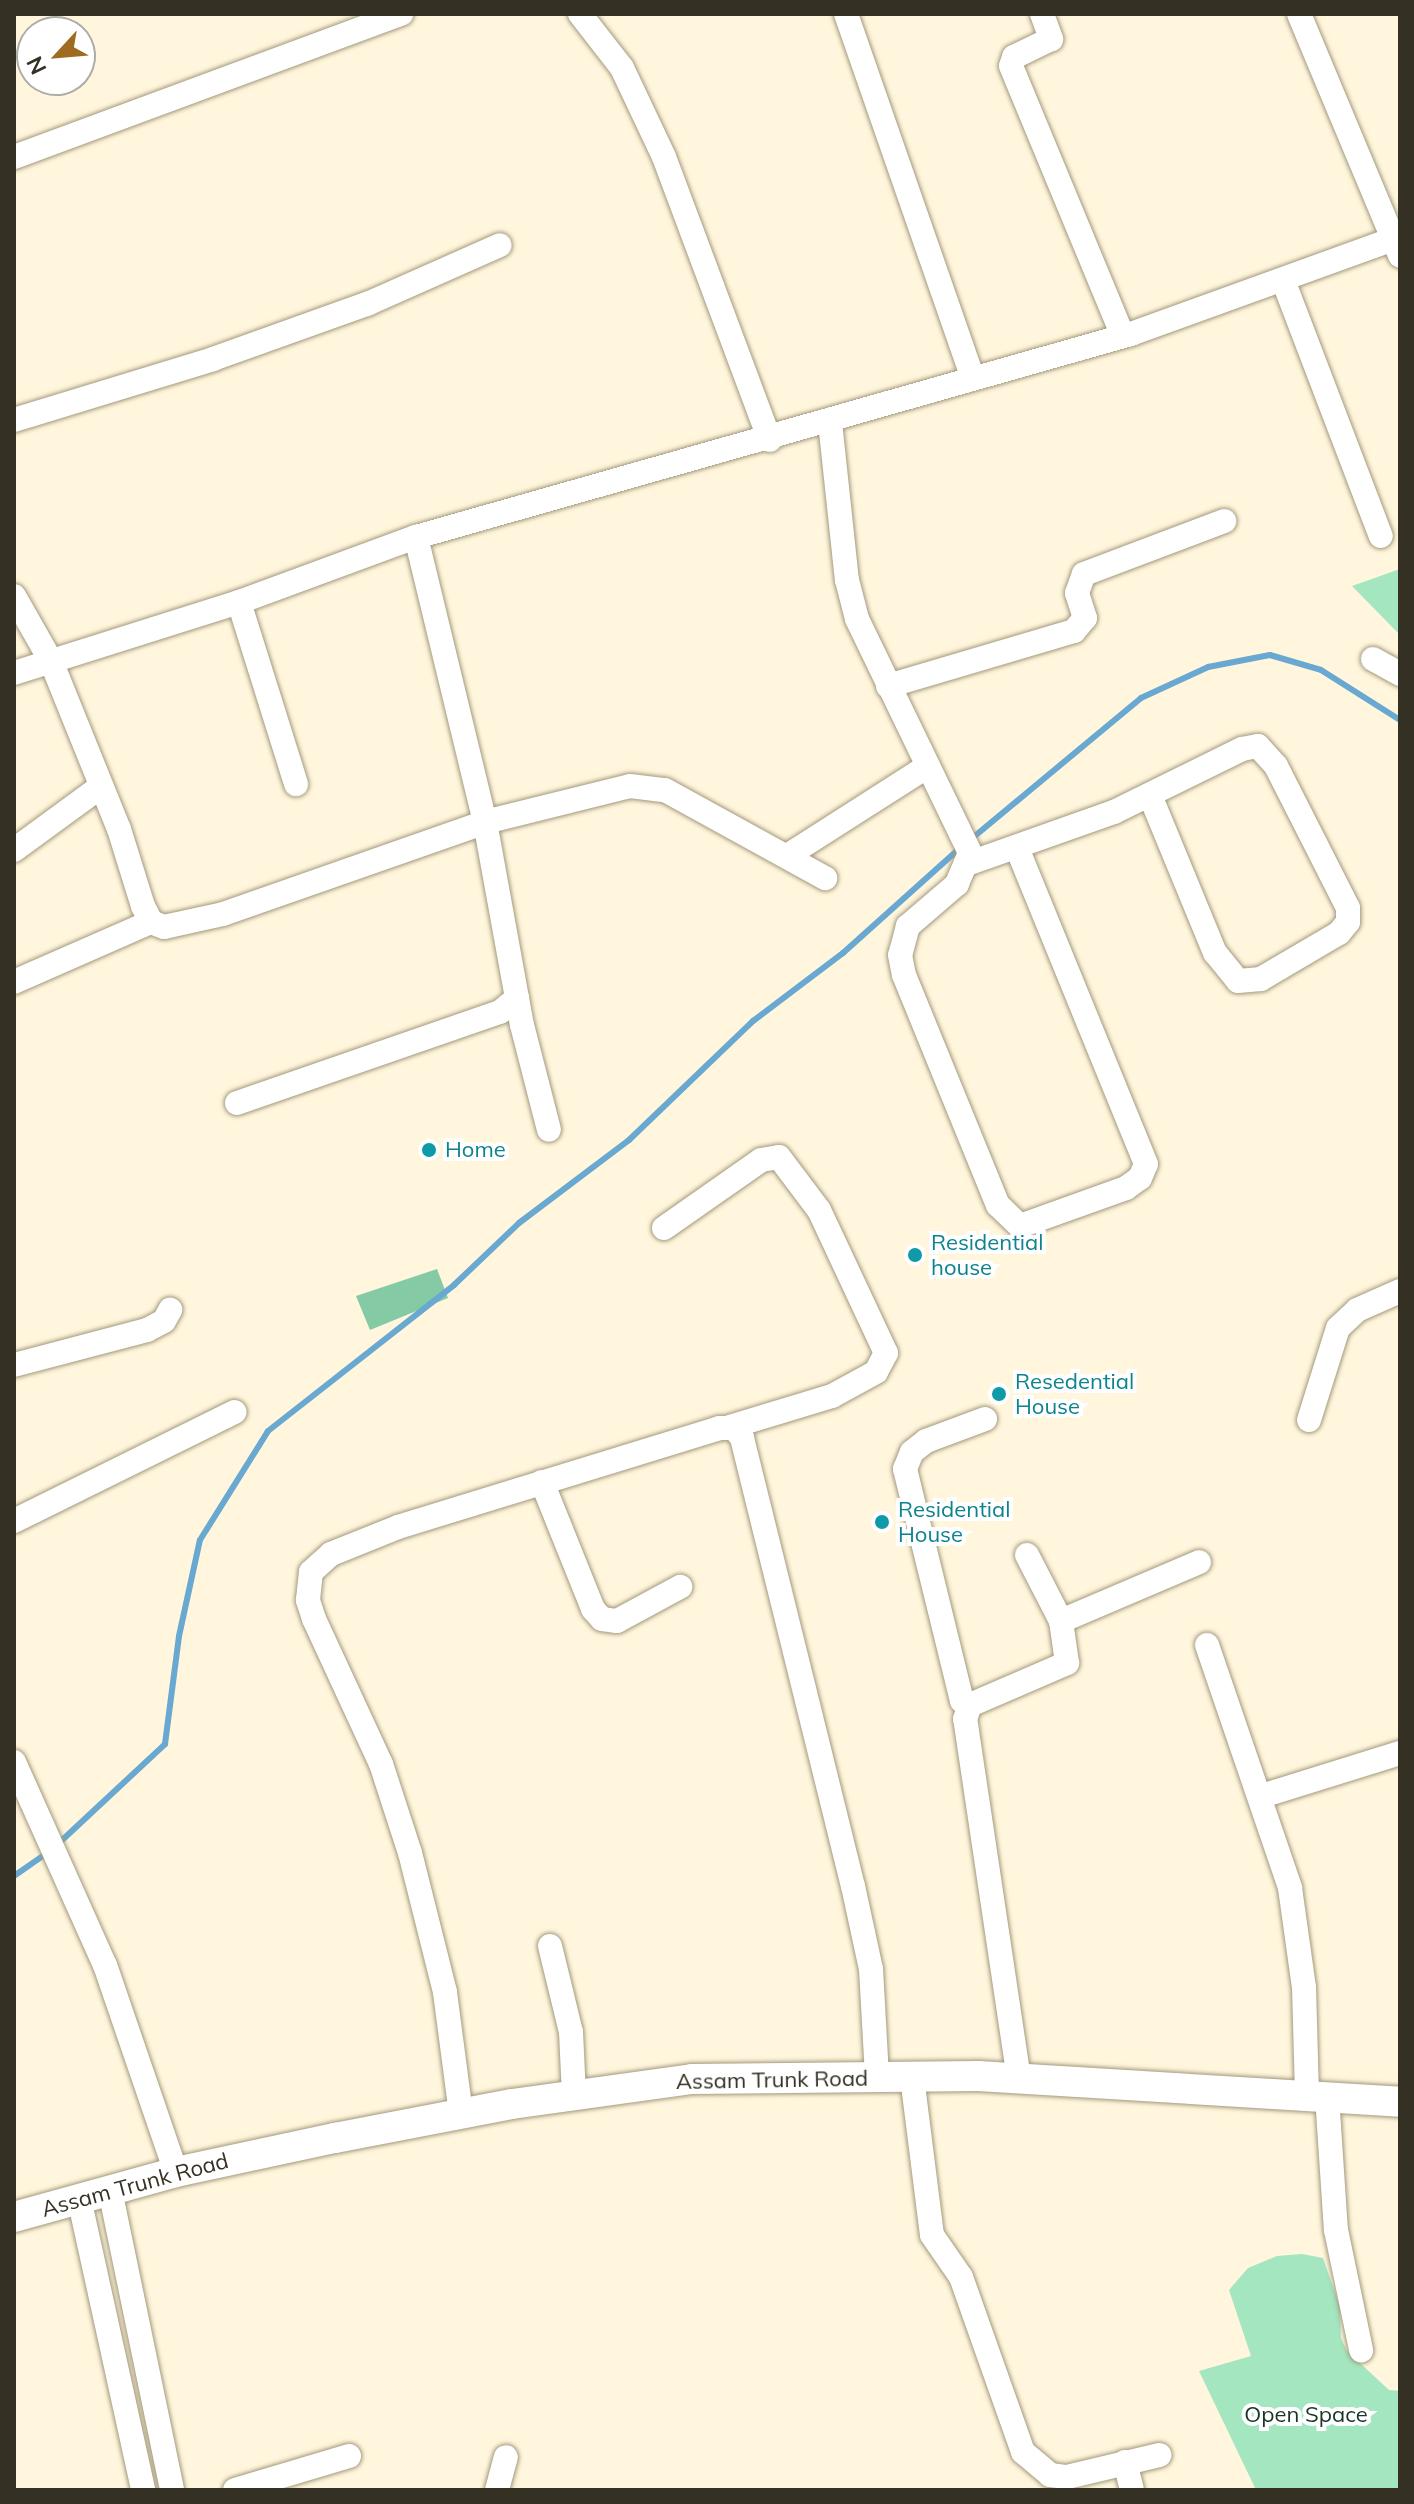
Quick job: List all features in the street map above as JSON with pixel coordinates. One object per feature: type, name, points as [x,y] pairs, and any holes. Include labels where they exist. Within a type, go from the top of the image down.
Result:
[{"type":"main road","name":"Assam Trunk Road","points":[[14,2217],[176,2172],[461,2114],[692,2079],[1019,2079],[1400,2102]]},
{"type":"street","points":[[14,157],[401,14]]},
{"type":"street","points":[[580,14],[622,68],[664,157],[770,440]]},
{"type":"street","points":[[846,14],[973,379]]},
{"type":"street","points":[[1042,14],[1051,39],[1014,57],[1011,66],[1123,336]]},
{"type":"street","points":[[14,673],[239,602],[416,537],[770,440],[1123,336],[1283,280],[1396,248],[1299,14]]},
{"type":"street","points":[[14,420],[213,359],[367,304],[500,245]]},
{"type":"street","points":[[1283,280],[1381,536]]},
{"type":"street","points":[[830,422],[847,580],[864,640],[928,766],[969,859],[957,884],[908,926],[902,938],[902,965],[998,1205],[1011,1221],[1032,1224],[1126,1188],[1140,1178],[1146,1164],[1017,848]]},
{"type":"street","points":[[888,686],[1074,631],[1085,618],[1077,593],[1084,574],[1224,521]]},
{"type":"street","points":[[416,537],[485,822],[517,998],[549,1130]]},
{"type":"street","points":[[14,596],[51,661],[151,922]]},
{"type":"street","points":[[239,602],[296,784]]},
{"type":"street","points":[[1373,659],[1400,674]]},
{"type":"street","points":[[969,859],[1017,848],[1150,795],[1242,749],[1265,750],[1348,908],[1348,922],[1339,933],[1261,979],[1238,981],[1215,953],[1150,795]]},
{"type":"street","points":[[787,856],[928,766]]},
{"type":"street","points":[[14,982],[151,922],[164,927],[223,914],[485,822],[609,790],[653,785],[825,878]]},
{"type":"street","points":[[14,850],[100,787]]},
{"type":"street","points":[[237,1103],[500,1012],[517,998]]},
{"type":"street","points":[[461,2114],[445,1992],[410,1853],[381,1764],[314,1619],[308,1582],[311,1572],[331,1554],[542,1482],[832,1396],[876,1372],[886,1353],[819,1210],[779,1157],[761,1160],[664,1228]]},
{"type":"street","points":[[1309,1420],[1338,1328],[1357,1310],[1400,1291]]},
{"type":"street","points":[[14,1365],[147,1330],[164,1321],[170,1310]]},
{"type":"street","points":[[14,1521],[235,1412]]},
{"type":"street","points":[[985,1419],[926,1441],[912,1452],[905,1469],[962,1701],[970,1705],[1067,1663],[1061,1621],[1027,1555]]},
{"type":"street","points":[[730,1427],[742,1438],[853,1886],[871,1969],[877,2077]]},
{"type":"street","points":[[542,1482],[593,1609],[602,1619],[617,1621],[680,1587]]},
{"type":"street","points":[[1061,1621],[1199,1562]]},
{"type":"street","points":[[1207,1645],[1262,1796],[1295,1914],[1336,2230],[1361,2350]]},
{"type":"street","points":[[970,1705],[963,1732],[1019,2079]]},
{"type":"street","points":[[1262,1796],[1400,1753]]},
{"type":"street","points":[[14,1762],[55,1847],[105,1965],[176,2172]]},
{"type":"street","points":[[550,1946],[571,2032],[574,2095]]},
{"type":"street","points":[[912,2077],[932,2235],[961,2277],[1023,2452],[1050,2475],[1067,2477],[1159,2455]]},
{"type":"street","points":[[110,2190],[172,2490]]},
{"type":"street","points":[[79,2198],[143,2490]]},
{"type":"street","points":[[235,2490],[349,2456]]},
{"type":"street","points":[[497,2490],[506,2457]]},
{"type":"street","points":[[1125,2462],[1132,2490]]},
{"type":"green space","points":[[1400,569],[1400,635],[1352,586]]},
{"type":"green space","points":[[437,1269],[448,1298],[370,1330],[356,1296]]},
{"type":"green space","name":"Open Space","points":[[1302,2254],[1323,2258],[1340,2307],[1341,2338],[1347,2351],[1389,2390],[1400,2391],[1400,2490],[1256,2490],[1199,2371],[1251,2356],[1229,2290],[1248,2268],[1277,2256]]},
{"type":"waterway","points":[[970,840],[1141,698],[1208,667],[1270,655],[1321,670],[1400,720]]},
{"type":"waterway","points":[[59,1843],[165,1744],[179,1636],[200,1540],[268,1431],[454,1285],[519,1223],[629,1140],[753,1021],[843,953],[961,847]]},
{"type":"waterway","points":[[14,1876],[47,1853]]},
{"type":"place","name":"Home","points":[[429,1150]]},
{"type":"place","name":"Residential house","points":[[915,1255]]},
{"type":"place","name":"Resedential House","points":[[999,1394]]},
{"type":"place","name":"Residential House","points":[[882,1522]]}]
